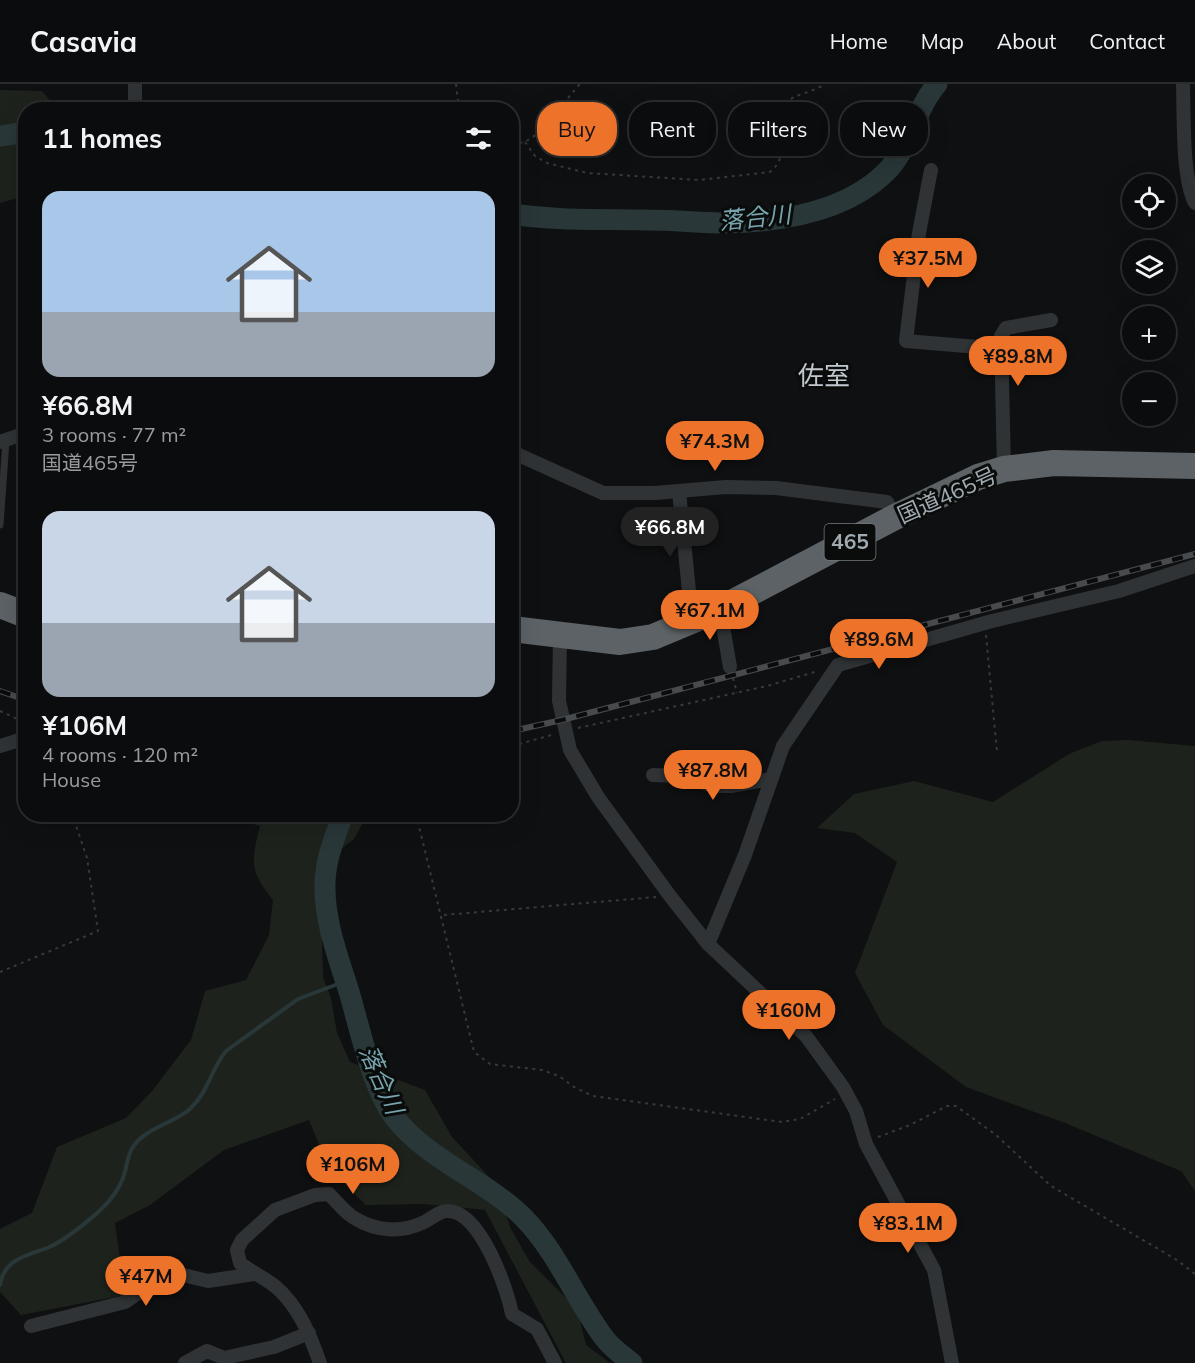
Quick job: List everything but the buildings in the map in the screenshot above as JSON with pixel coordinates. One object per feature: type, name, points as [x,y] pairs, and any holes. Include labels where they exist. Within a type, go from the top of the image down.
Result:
[{"type":"highway","name":"国道465号","points":[[519,630],[620,642],[653,637],[720,609],[895,517],[978,477],[1004,469],[1054,463],[1195,466]]},
{"type":"highway","points":[[0,605],[18,612]]},
{"type":"street","points":[[135,84],[135,102]]},
{"type":"street","points":[[1183,84],[1186,162],[1195,203]]},
{"type":"street","points":[[931,170],[919,233],[906,341],[1002,349]]},
{"type":"street","points":[[1004,469],[1001,336],[1006,328],[1051,320]]},
{"type":"street","points":[[3,441],[18,436]]},
{"type":"street","points":[[519,455],[603,494],[726,487],[776,488],[887,502],[895,517]]},
{"type":"street","points":[[679,491],[692,621]]},
{"type":"street","points":[[708,944],[746,855],[783,746],[838,665],[985,623],[1119,591],[1195,566]]},
{"type":"street","points":[[720,609],[730,667]]},
{"type":"street","points":[[560,634],[559,701],[570,750],[598,797],[669,896],[708,944],[806,1036],[846,1093],[856,1111],[866,1144],[934,1270],[952,1363]]},
{"type":"street","points":[[0,746],[18,740]]},
{"type":"street","points":[[653,775],[678,776],[715,786],[731,786],[771,779]]},
{"type":"street","points":[[320,1363],[309,1333],[297,1310],[275,1286],[240,1263],[237,1250],[242,1240],[275,1210],[315,1195],[329,1194],[355,1219],[387,1230],[406,1229],[444,1211],[458,1212],[478,1232],[493,1258],[508,1296],[512,1314],[537,1329],[555,1363]]},
{"type":"street","points":[[31,1326],[125,1302],[162,1277],[179,1274],[208,1281],[254,1274]]},
{"type":"street","points":[[185,1363],[207,1351],[224,1358],[274,1347],[309,1333]]},
{"type":"lane","points":[[0,525],[3,441]]},
{"type":"path","points":[[456,84],[458,102]]},
{"type":"path","points":[[519,143],[525,142],[537,134],[580,84]]},
{"type":"path","points":[[525,142],[535,156],[547,163],[587,173],[699,180],[770,172],[782,159],[777,123],[783,106],[790,99],[824,84]]},
{"type":"path","points":[[985,623],[997,752]]},
{"type":"path","points":[[519,744],[566,731],[767,686],[838,665]]},
{"type":"path","points":[[0,711],[18,719]]},
{"type":"path","points":[[0,972],[98,930],[87,858],[75,822]]},
{"type":"path","points":[[418,822],[474,1052],[490,1064],[542,1070],[559,1076],[574,1087],[593,1096],[782,1122],[800,1119],[846,1093]]},
{"type":"path","points":[[444,915],[669,896]]},
{"type":"path","points":[[866,1144],[870,1140],[910,1125],[947,1106],[956,1106],[996,1135],[1051,1186],[1177,1260],[1195,1274]]},
{"type":"shaded area","points":[[0,90],[42,91],[51,102],[18,102],[18,198],[0,203]]},
{"type":"shaded area","points":[[1128,740],[1195,746],[1195,1191],[1181,1171],[1065,1123],[966,1087],[883,1025],[855,973],[897,862],[855,833],[817,828],[854,794],[914,781],[993,802],[1069,754],[1102,741]]},
{"type":"shaded area","points":[[247,822],[363,822],[354,839],[315,869],[321,909],[323,977],[331,998],[337,1033],[350,1062],[425,1090],[452,1137],[494,1182],[511,1229],[530,1262],[577,1309],[586,1345],[610,1363],[566,1363],[485,1210],[424,1204],[366,1205],[329,1169],[309,1120],[224,1150],[150,1205],[115,1223],[125,1295],[21,1315],[0,1292],[0,1229],[32,1213],[57,1147],[126,1118],[152,1091],[191,1040],[205,991],[246,980],[269,935],[273,900],[260,881],[254,865],[260,826]]},
{"type":"waterway","name":"落合川","points":[[519,215],[563,219],[726,223],[789,217],[831,206],[868,187],[893,164],[937,84]]},
{"type":"waterway","points":[[0,136],[18,133]]},
{"type":"waterway","name":"落合川","points":[[340,822],[327,866],[325,884],[327,912],[368,1059],[387,1106],[395,1118],[424,1146],[493,1192],[524,1218],[547,1246],[605,1339],[632,1363]]},
{"type":"waterway","points":[[0,1285],[2,1276],[11,1264],[24,1256],[59,1242],[101,1209],[119,1187],[129,1154],[138,1140],[190,1109],[202,1095],[226,1051],[298,999],[346,981]]},
{"type":"railway","points":[[519,729],[1195,554]]},
{"type":"railway","points":[[0,691],[18,697]]},
{"type":"district","name":"佐室","points":[[824,376]]}]
